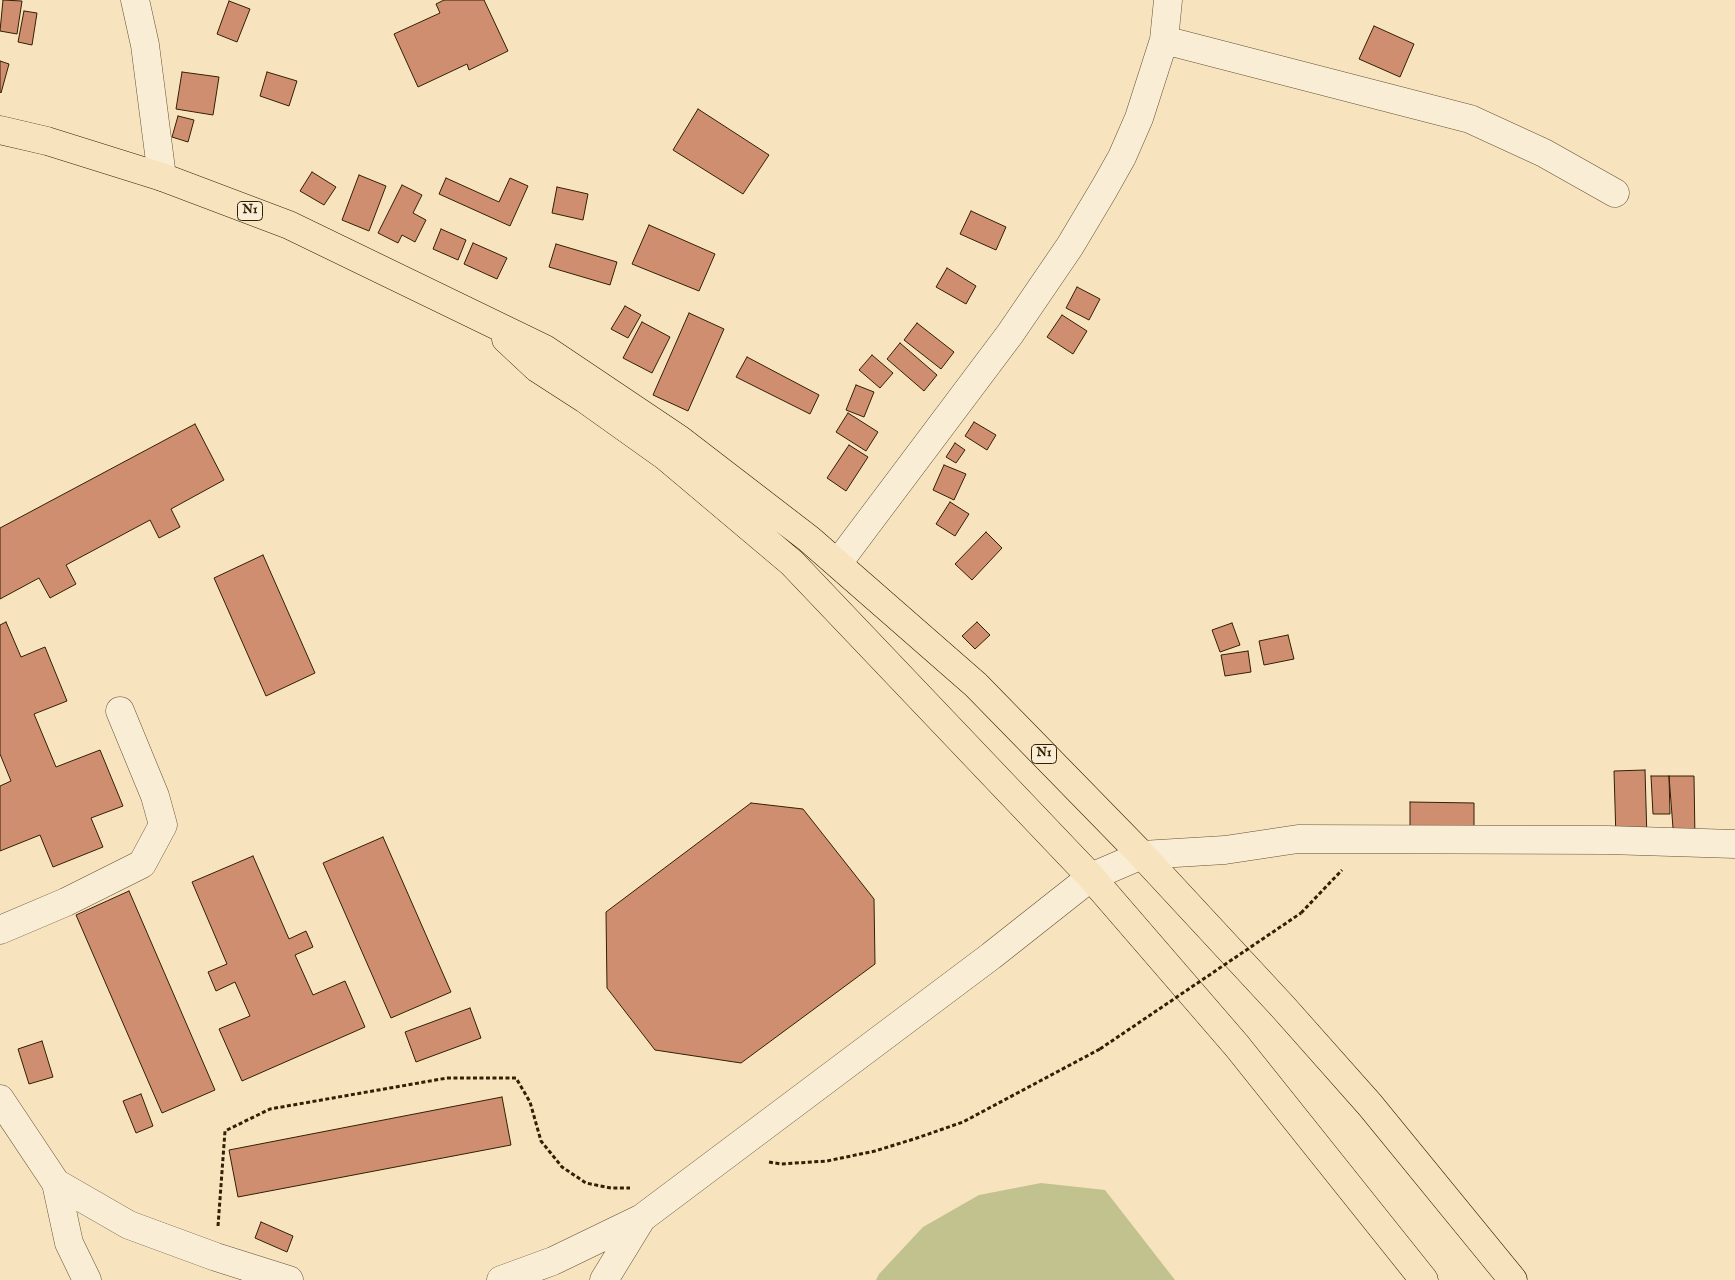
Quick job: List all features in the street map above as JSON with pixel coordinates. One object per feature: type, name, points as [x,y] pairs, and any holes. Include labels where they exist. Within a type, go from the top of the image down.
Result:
[{"type":"highway","name":"N1","points":[[0,130],[47,141],[162,177],[289,226],[406,280],[489,323],[546,349],[592,378],[679,439],[838,562],[976,685],[1142,855],[1283,1007],[1370,1105],[1513,1280]]},
{"type":"highway","name":"N1","points":[[489,323],[537,368],[585,399],[665,456],[792,563],[1091,877],[1236,1046],[1424,1280]]},
{"type":"street","points":[[135,0],[145,45],[162,177]]},
{"type":"street","points":[[838,562],[1010,334],[1070,246],[1122,157],[1139,118],[1164,40],[1168,0]]},
{"type":"street","points":[[1164,40],[1470,119],[1544,152],[1615,193]]},
{"type":"street","points":[[0,930],[66,902],[142,864],[164,825],[146,773],[120,711]]},
{"type":"street","points":[[501,1280],[554,1261],[642,1218],[991,956],[1091,877],[1142,855],[1225,850],[1298,839],[1372,838],[1735,844]]},
{"type":"street","points":[[0,1099],[56,1182],[69,1243],[88,1280]]},
{"type":"street","points":[[56,1182],[129,1225],[216,1257],[289,1280]]},
{"type":"street","points":[[604,1280],[642,1218]]},
{"type":"path","points":[[730,1152],[781,1164],[827,1161],[875,1151],[964,1122],[1100,1049],[1301,913],[1372,838]]},
{"type":"path","points":[[216,1257],[225,1131],[270,1109],[447,1078],[516,1078],[530,1102],[541,1141],[562,1167],[586,1183],[611,1188],[631,1188]]},
{"type":"green space","points":[[1041,1183],[1105,1190],[1175,1280],[876,1280],[879,1274],[923,1227],[979,1195]]},
{"type":"building","points":[[3,0],[22,1],[17,34],[0,31]]},
{"type":"building","points":[[444,0],[484,0],[508,51],[469,70],[467,64],[418,87],[394,34],[440,13],[436,4]]},
{"type":"building","points":[[229,1],[250,9],[237,42],[217,34]]},
{"type":"building","points":[[24,11],[37,13],[32,45],[18,42]]},
{"type":"building","points":[[1374,26],[1414,44],[1400,77],[1359,59]]},
{"type":"building","points":[[0,61],[9,64],[1,93],[0,92]]},
{"type":"building","points":[[182,72],[219,77],[213,115],[176,109]]},
{"type":"building","points":[[267,72],[297,81],[289,106],[260,96]]},
{"type":"building","points":[[698,109],[769,155],[743,194],[673,150]]},
{"type":"building","points":[[178,116],[194,120],[188,142],[172,137]]},
{"type":"building","points":[[312,172],[336,187],[324,205],[300,191]]},
{"type":"building","points":[[359,175],[386,186],[369,231],[342,220]]},
{"type":"building","points":[[446,178],[499,202],[510,178],[528,186],[510,226],[439,194]]},
{"type":"building","points":[[402,185],[422,195],[413,213],[426,220],[415,242],[402,235],[398,243],[378,233]]},
{"type":"building","points":[[557,187],[588,194],[583,220],[552,213]]},
{"type":"building","points":[[971,211],[1006,227],[996,250],[960,234]]},
{"type":"building","points":[[649,225],[715,254],[699,291],[632,264]]},
{"type":"building","points":[[441,229],[466,240],[458,260],[433,249]]},
{"type":"building","points":[[473,243],[507,258],[497,279],[464,264]]},
{"type":"building","points":[[556,244],[617,262],[610,285],[549,267]]},
{"type":"building","points":[[947,268],[976,286],[966,304],[936,287]]},
{"type":"building","points":[[1077,287],[1100,299],[1089,320],[1066,308]]},
{"type":"building","points":[[625,306],[641,315],[628,338],[611,329]]},
{"type":"building","points":[[689,313],[724,329],[688,411],[653,395]]},
{"type":"building","points":[[1062,315],[1087,331],[1073,354],[1047,337]]},
{"type":"building","points":[[642,322],[670,337],[652,373],[623,358]]},
{"type":"building","points":[[917,323],[954,352],[941,369],[904,340]]},
{"type":"building","points":[[900,343],[937,375],[924,391],[887,359]]},
{"type":"building","points":[[872,355],[893,373],[880,388],[859,370]]},
{"type":"building","points":[[747,357],[819,395],[810,414],[736,377]]},
{"type":"building","points":[[856,385],[874,392],[864,417],[846,410]]},
{"type":"building","points":[[848,413],[878,432],[866,451],[836,432]]},
{"type":"building","points":[[974,422],[996,435],[987,450],[965,436]]},
{"type":"building","points":[[195,424],[224,480],[171,509],[180,527],[159,538],[150,520],[66,565],[76,584],[50,598],[39,578],[0,599],[0,528]]},
{"type":"building","points":[[955,443],[965,450],[956,463],[946,457]]},
{"type":"building","points":[[849,445],[868,457],[846,491],[827,478]]},
{"type":"building","points":[[944,465],[966,474],[954,500],[933,490]]},
{"type":"building","points":[[950,502],[969,514],[955,536],[936,524]]},
{"type":"building","points":[[986,532],[1002,548],[972,580],[955,564]]},
{"type":"building","points":[[263,555],[315,673],[266,696],[214,578]]},
{"type":"building","points":[[6,622],[21,657],[45,647],[67,701],[34,714],[56,767],[100,750],[123,806],[91,818],[103,847],[53,867],[40,835],[0,851],[0,786],[11,781],[0,754],[0,625]]},
{"type":"building","points":[[977,622],[990,635],[975,649],[962,636]]},
{"type":"building","points":[[1232,623],[1240,645],[1220,652],[1212,630]]},
{"type":"building","points":[[1288,635],[1294,659],[1264,665],[1259,641]]},
{"type":"building","points":[[1248,651],[1251,672],[1225,676],[1221,655]]},
{"type":"building","points":[[1645,770],[1647,839],[1616,839],[1614,771]]},
{"type":"building","points":[[1651,776],[1669,776],[1670,814],[1653,814]]},
{"type":"building","points":[[1669,776],[1694,776],[1695,840],[1674,841]]},
{"type":"building","points":[[1410,802],[1474,803],[1474,835],[1410,834]]},
{"type":"building","points":[[751,803],[803,809],[874,899],[875,964],[741,1063],[655,1050],[607,988],[606,912]]},
{"type":"building","points":[[383,837],[451,992],[391,1018],[323,863]]},
{"type":"building","points":[[253,856],[289,939],[306,931],[313,947],[295,955],[313,995],[345,981],[365,1027],[242,1081],[219,1029],[250,1016],[235,982],[216,991],[208,972],[227,964],[192,882]]},
{"type":"building","points":[[129,891],[215,1090],[162,1113],[76,915]]},
{"type":"building","points":[[470,1008],[481,1038],[416,1062],[405,1032]]},
{"type":"building","points":[[42,1041],[53,1077],[29,1084],[18,1049]]},
{"type":"building","points":[[141,1094],[153,1126],[136,1133],[123,1101]]},
{"type":"building","points":[[502,1097],[511,1145],[238,1197],[229,1150]]},
{"type":"building","points":[[261,1222],[293,1236],[287,1252],[255,1238]]}]
